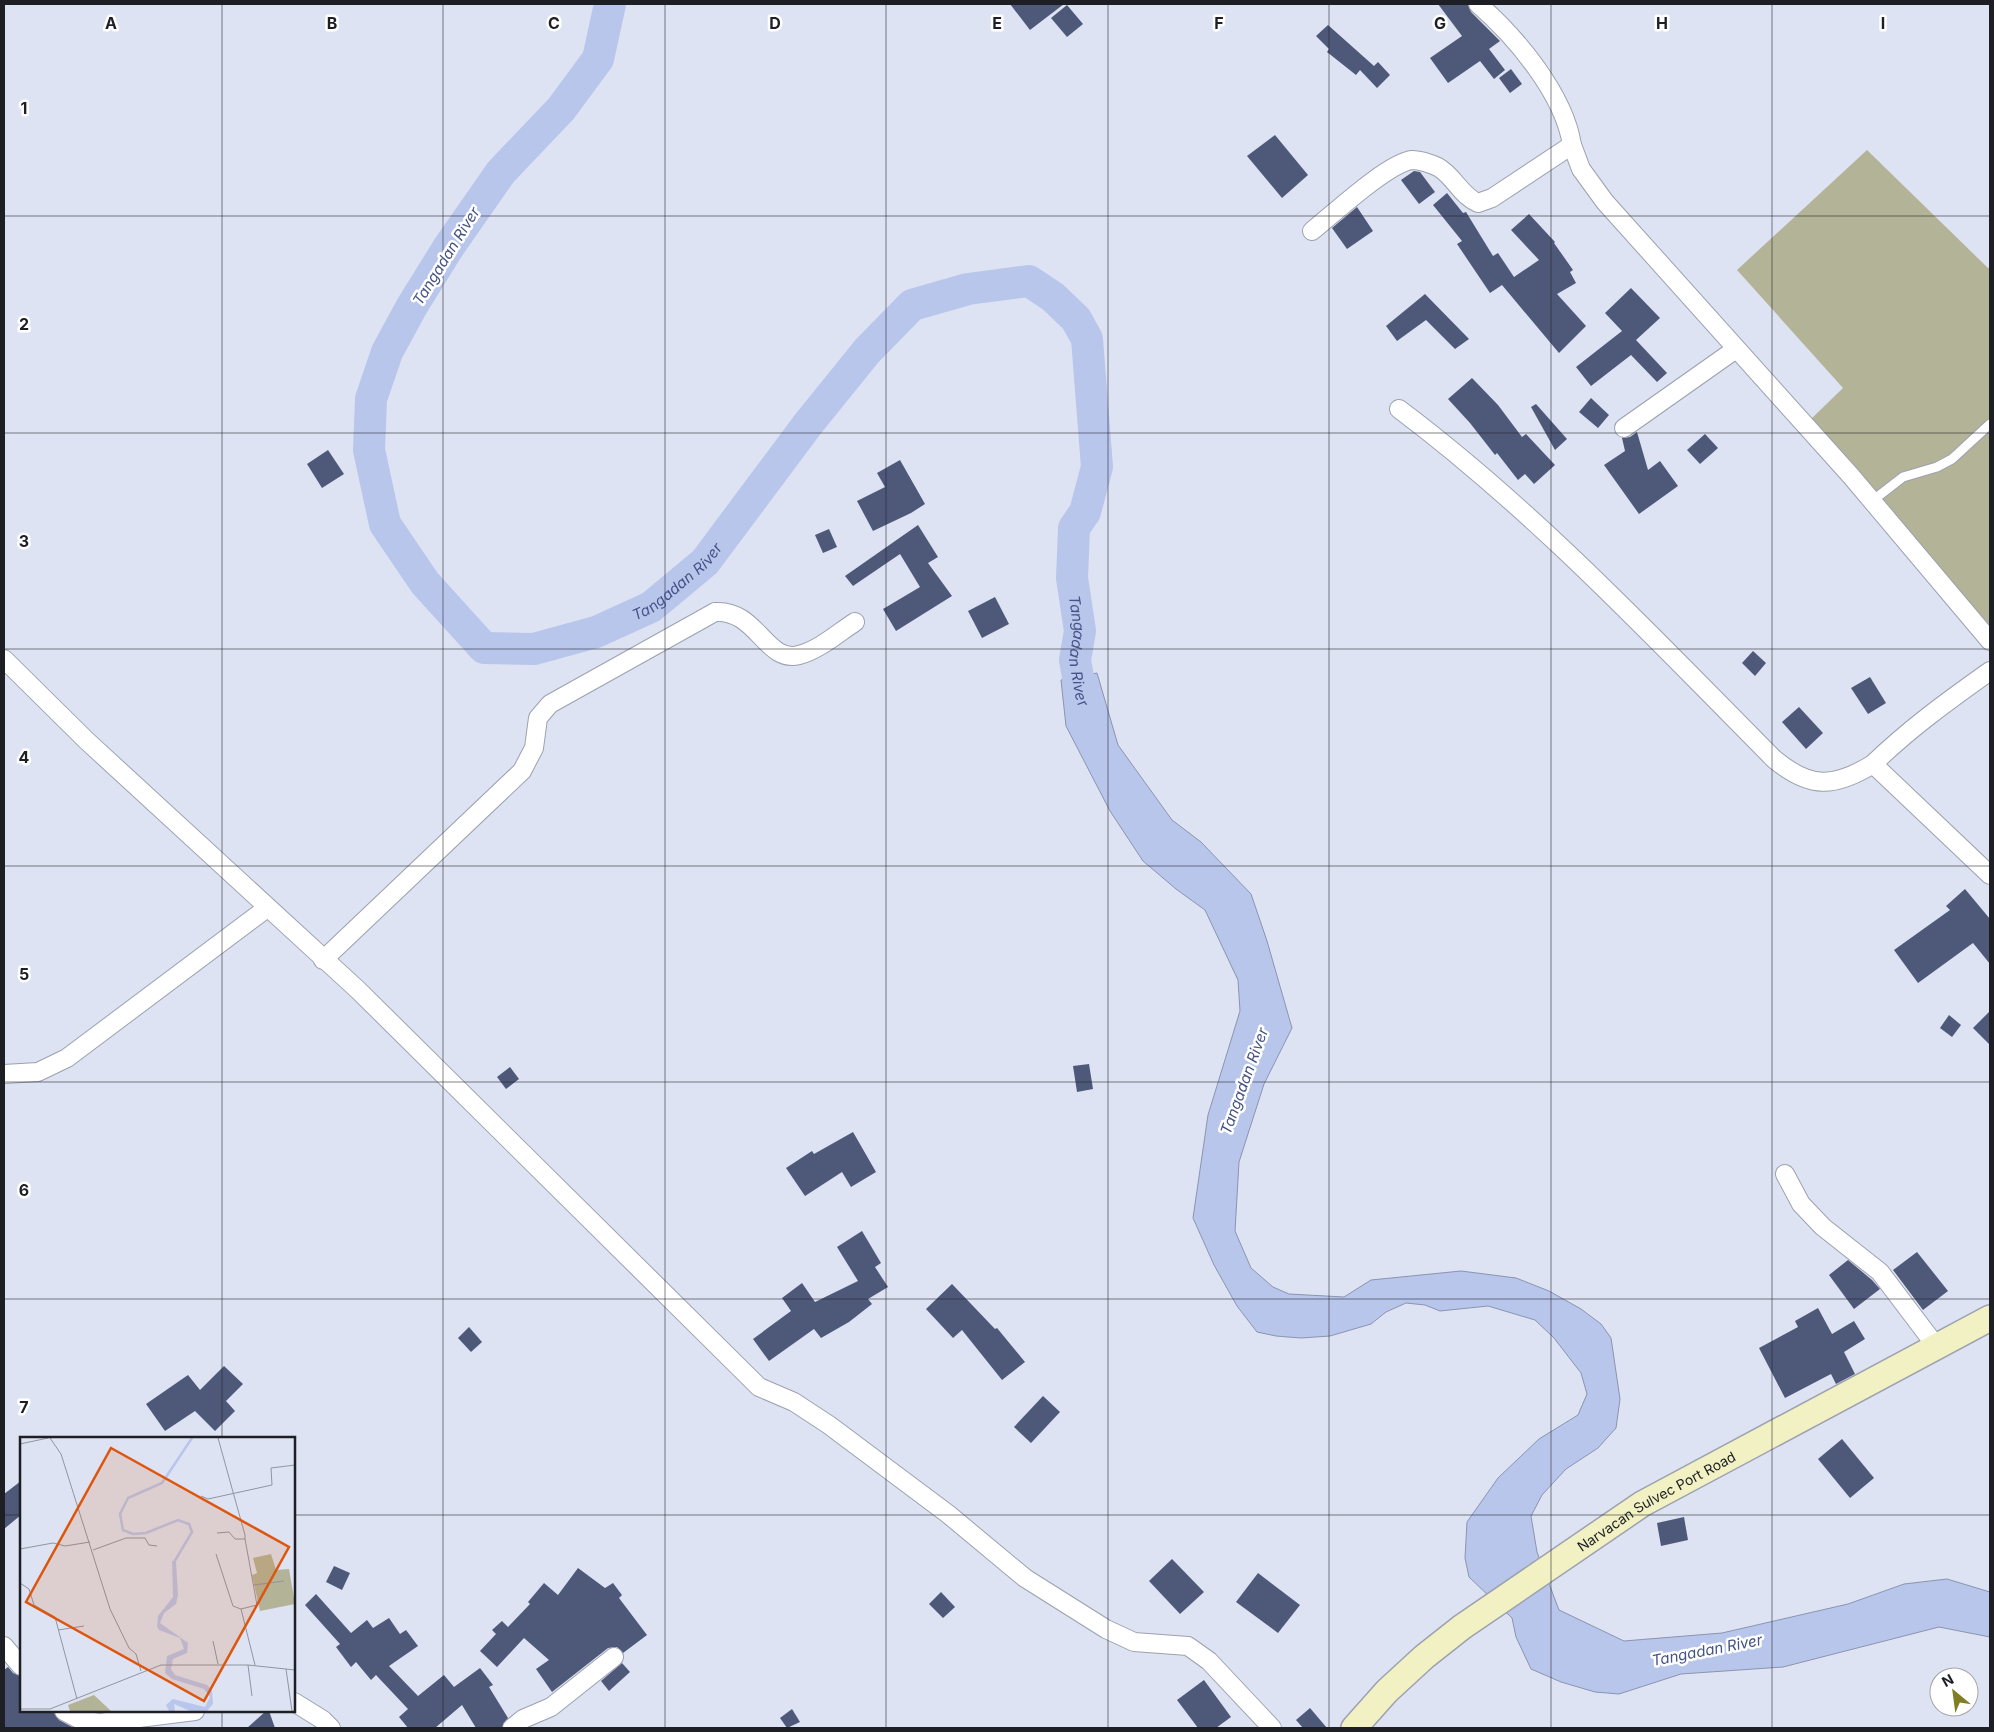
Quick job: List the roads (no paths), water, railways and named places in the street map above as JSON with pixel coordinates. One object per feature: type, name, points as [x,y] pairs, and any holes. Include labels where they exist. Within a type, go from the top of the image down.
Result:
[{"type":"street","points":[[1478,4],[1517,42],[1561,107],[1568,123],[1572,144],[1579,164],[1590,184],[1872,501],[1990,641]]},
{"type":"street","points":[[1312,231],[1388,171],[1410,160],[1418,160],[1438,168],[1466,196],[1478,203],[1492,198],[1572,144]]},
{"type":"street","points":[[1624,428],[1736,348]]},
{"type":"street","points":[[1399,409],[1462,457],[1559,544],[1792,774],[1816,783],[1835,781],[1854,775],[1873,764],[1910,730],[1990,671]]},
{"type":"street","points":[[324,960],[522,770],[534,748],[538,718],[550,704],[714,612],[726,611],[737,614],[772,648],[787,656],[798,656],[813,649],[855,622]]},
{"type":"street","points":[[4,659],[87,741],[358,990],[759,1387],[794,1402],[829,1425],[948,1514],[1024,1578],[1106,1629],[1134,1642],[1188,1646],[1208,1662],[1272,1728]]},
{"type":"street","points":[[1873,764],[1990,875]]},
{"type":"street","points":[[4,1074],[38,1072],[67,1058],[267,908]]},
{"type":"street","points":[[1785,1174],[1801,1204],[1823,1227],[1880,1272],[1936,1346]]},
{"type":"street","name":"Narvacan Sulvec Port Road","points":[[1354,1728],[1387,1691],[1424,1657],[1492,1606],[1642,1504],[1990,1318]]},
{"type":"street","points":[[4,1646],[20,1665]]},
{"type":"street","points":[[512,1728],[523,1719],[551,1707],[614,1657]]},
{"type":"street","points":[[295,1703],[323,1720],[331,1728]]},
{"type":"street","points":[[66,1712],[81,1720],[99,1722],[186,1712]]},
{"type":"lane","points":[[1872,501],[1903,476],[1937,467],[1952,459],[1990,424]]},
{"type":"water","points":[[1097,673],[1118,745],[1172,820],[1201,842],[1251,894],[1267,941],[1292,1028],[1264,1084],[1239,1162],[1235,1231],[1251,1268],[1273,1287],[1289,1294],[1344,1297],[1371,1280],[1461,1271],[1516,1278],[1549,1291],[1581,1309],[1601,1324],[1611,1338],[1620,1399],[1616,1428],[1598,1448],[1566,1469],[1542,1495],[1531,1516],[1537,1552],[1559,1610],[1624,1641],[1722,1633],[1848,1604],[1904,1584],[1947,1579],[1990,1592],[1990,1637],[1939,1627],[1783,1667],[1681,1674],[1619,1694],[1595,1692],[1561,1682],[1531,1669],[1516,1637],[1512,1618],[1469,1577],[1465,1558],[1467,1522],[1498,1478],[1539,1439],[1578,1415],[1587,1394],[1581,1373],[1554,1338],[1535,1320],[1488,1306],[1440,1311],[1425,1305],[1406,1303],[1386,1312],[1371,1324],[1330,1336],[1301,1338],[1257,1332],[1237,1306],[1214,1265],[1193,1218],[1208,1115],[1240,1011],[1238,980],[1205,910],[1176,889],[1143,861],[1110,811],[1066,726],[1061,680]]},
{"type":"waterway","name":"Tangadan River","points":[[610,4],[598,59],[561,109],[501,172],[448,248],[412,306],[387,352],[371,399],[369,450],[385,524],[425,583],[484,648],[534,649],[596,632],[651,607],[705,562],[808,424],[867,351],[912,305],[968,289],[1029,281],[1053,297],[1076,319],[1087,339],[1097,467],[1085,512],[1074,528],[1072,578],[1080,631],[1075,660],[1082,700],[1092,717]]}]
